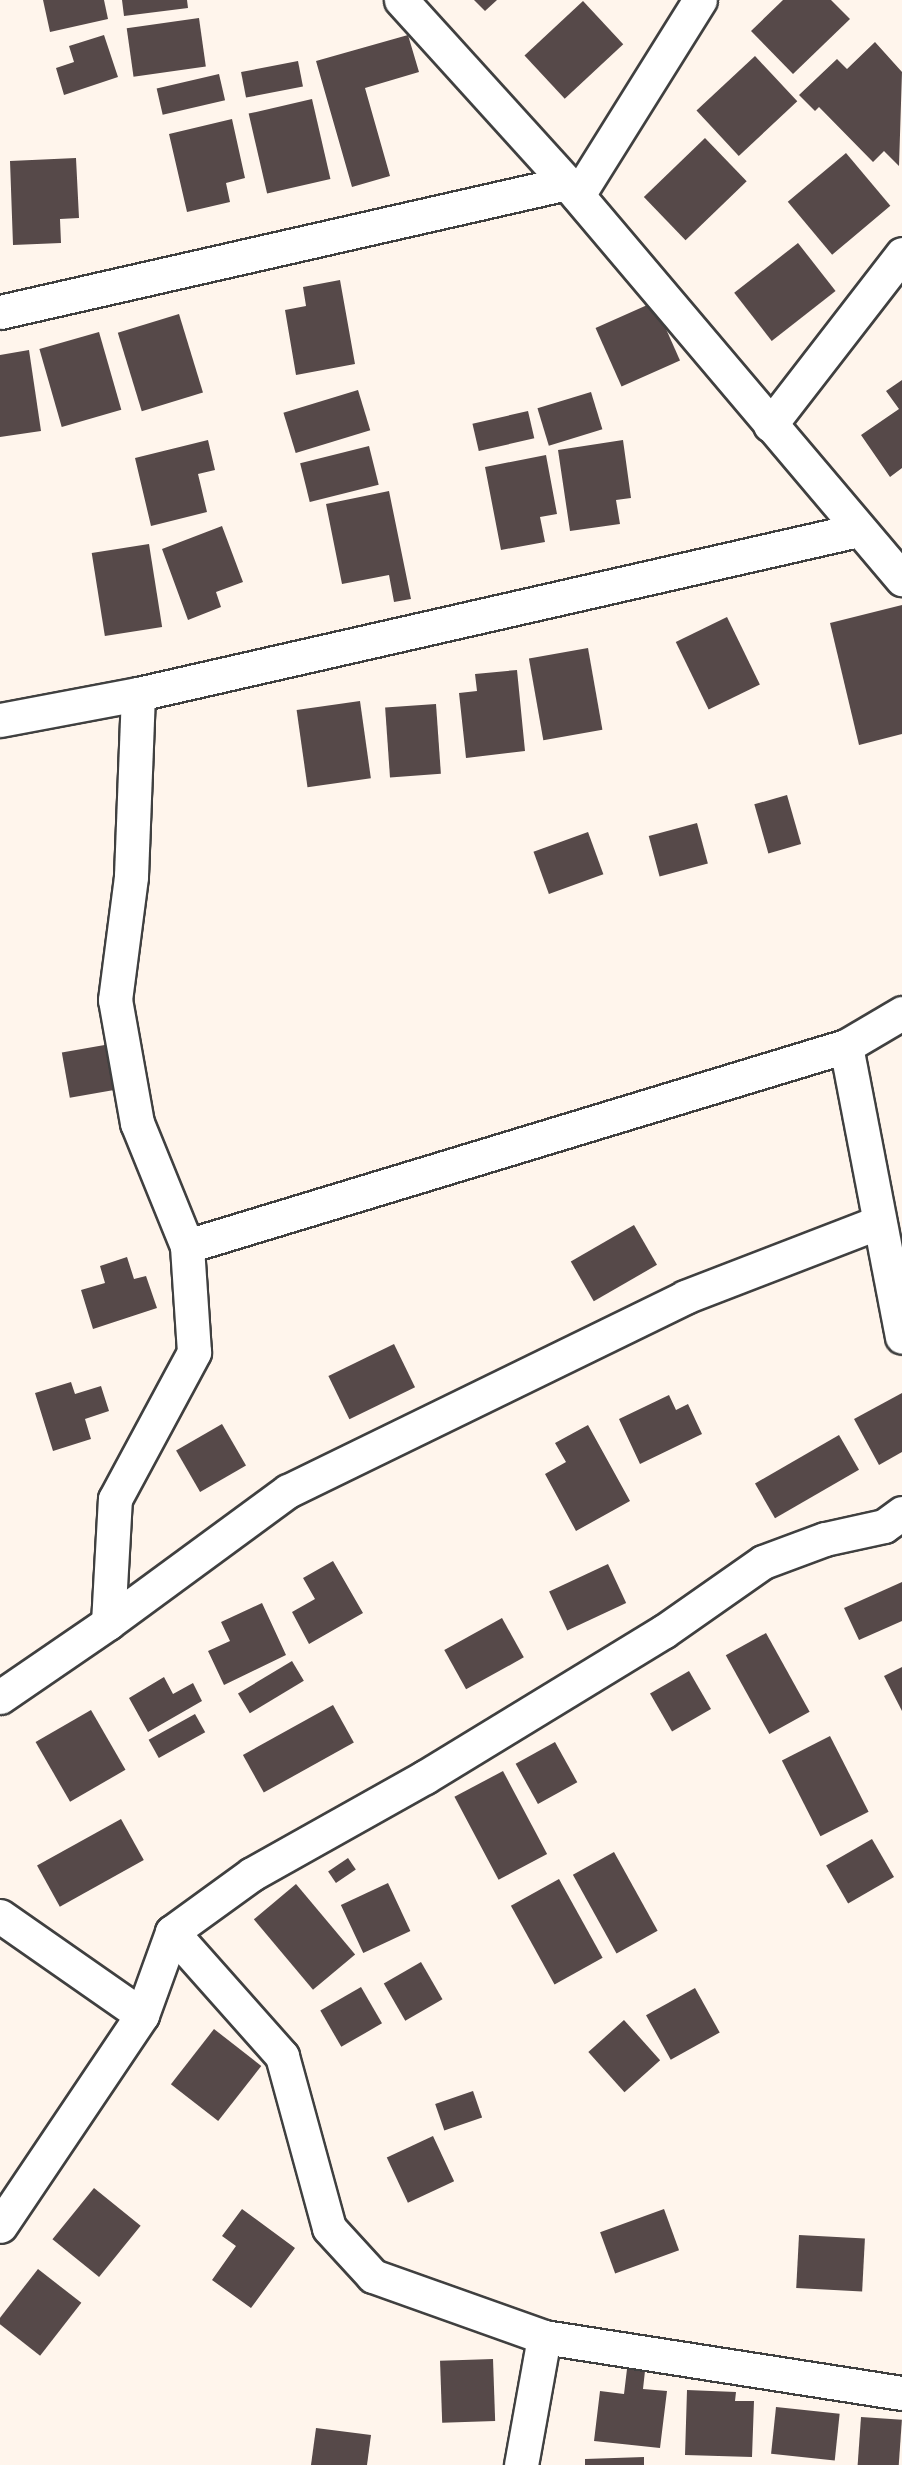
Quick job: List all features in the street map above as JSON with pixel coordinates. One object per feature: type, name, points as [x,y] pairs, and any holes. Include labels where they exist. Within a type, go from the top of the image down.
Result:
[{"type":"street","points":[[401,0],[572,189],[858,530],[902,579]]},
{"type":"street","points":[[0,312],[572,189],[700,0]]},
{"type":"street","points":[[770,425],[902,254]]},
{"type":"street","points":[[0,720],[138,694],[858,530]]},
{"type":"street","points":[[108,1623],[115,1499],[194,1352],[187,1246],[137,1123],[115,1000],[131,876],[138,694]]},
{"type":"street","points":[[187,1246],[846,1046],[902,1013]]},
{"type":"street","points":[[846,1046],[900,1328]]},
{"type":"street","points":[[0,1697],[108,1623],[288,1491],[685,1297],[879,1222]]},
{"type":"street","points":[[0,2226],[142,2015],[172,1932],[252,1874],[435,1771],[663,1632],[764,1562],[825,1539],[884,1526],[902,1513]]},
{"type":"street","points":[[0,1916],[142,2015]]},
{"type":"street","points":[[172,1932],[282,2056],[329,2228],[373,2276],[544,2337],[902,2393]]},
{"type":"street","points":[[522,2465],[544,2337]]},
{"type":"building","points":[[43,0],[104,0],[108,19],[50,32]]},
{"type":"building","points":[[122,0],[187,0],[188,8],[124,16]]},
{"type":"building","points":[[474,0],[497,0],[485,11]]},
{"type":"building","points":[[783,0],[831,0],[850,19],[793,74],[751,31]]},
{"type":"building","points":[[583,1],[623,44],[565,99],[524,56]]},
{"type":"building","points":[[199,18],[206,67],[134,77],[127,28]]},
{"type":"building","points":[[104,35],[118,77],[64,95],[56,68],[74,62],[69,46]]},
{"type":"building","points":[[408,35],[419,72],[365,88],[390,176],[352,187],[316,61]]},
{"type":"building","points":[[875,42],[902,72],[899,166],[884,151],[873,162],[819,107],[815,111],[799,95],[837,59],[847,69]]},
{"type":"building","points":[[755,56],[797,101],[739,156],[696,111]]},
{"type":"building","points":[[298,61],[303,87],[246,98],[241,72]]},
{"type":"building","points":[[219,74],[225,100],[163,115],[157,88]]},
{"type":"building","points":[[312,99],[330,179],[267,194],[249,114]]},
{"type":"building","points":[[232,119],[245,178],[226,183],[230,202],[187,212],[169,134]]},
{"type":"building","points":[[705,138],[747,181],[686,240],[644,197]]},
{"type":"building","points":[[846,153],[890,206],[832,255],[788,202]]},
{"type":"building","points":[[76,158],[79,218],[60,219],[61,243],[13,245],[10,161]]},
{"type":"building","points":[[798,243],[836,291],[772,341],[734,293]]},
{"type":"building","points":[[340,280],[355,364],[296,375],[285,310],[306,306],[303,287]]},
{"type":"building","points":[[654,302],[680,360],[622,386],[596,328]]},
{"type":"building","points":[[179,314],[203,392],[142,411],[118,333]]},
{"type":"building","points":[[99,332],[121,410],[62,427],[39,349]]},
{"type":"building","points":[[29,350],[41,431],[0,437],[0,355]]},
{"type":"building","points":[[902,380],[902,468],[890,477],[861,435],[899,409],[886,391]]},
{"type":"building","points":[[358,390],[370,430],[296,453],[283,413]]},
{"type":"building","points":[[591,392],[602,429],[549,446],[537,408]]},
{"type":"building","points":[[528,411],[534,438],[479,451],[472,424]]},
{"type":"building","points":[[208,440],[215,470],[198,474],[207,512],[151,526],[135,458]]},
{"type":"building","points":[[623,440],[631,498],[616,500],[620,524],[570,531],[558,450]]},
{"type":"building","points":[[369,446],[379,485],[310,502],[300,463]]},
{"type":"building","points":[[546,455],[557,514],[540,517],[545,542],[501,550],[485,467]]},
{"type":"building","points":[[389,491],[411,599],[394,602],[389,575],[342,584],[326,504]]},
{"type":"building","points":[[222,526],[243,582],[216,592],[221,607],[188,620],[162,549]]},
{"type":"building","points":[[149,544],[162,627],[105,636],[92,553]]},
{"type":"building","points":[[902,605],[902,734],[859,745],[830,623]]},
{"type":"building","points":[[727,617],[760,684],[709,709],[676,642]]},
{"type":"building","points":[[588,648],[602,730],[543,740],[529,658]]},
{"type":"building","points":[[517,670],[525,751],[466,758],[459,693],[477,691],[475,674]]},
{"type":"building","points":[[360,701],[371,778],[307,787],[297,710]]},
{"type":"building","points":[[436,704],[441,774],[390,777],[385,708]]},
{"type":"building","points":[[787,795],[801,844],[768,853],[754,804]]},
{"type":"building","points":[[697,823],[708,864],[660,877],[649,836]]},
{"type":"building","points":[[588,832],[603,874],[549,894],[533,852]]},
{"type":"building","points":[[116,1043],[124,1088],[70,1098],[62,1053]]},
{"type":"building","points":[[634,1225],[657,1265],[594,1301],[571,1262]]},
{"type":"building","points":[[127,1257],[134,1279],[146,1276],[157,1308],[93,1329],[81,1290],[105,1283],[100,1266]]},
{"type":"building","points":[[394,1344],[415,1387],[349,1419],[328,1376]]},
{"type":"building","points":[[71,1382],[75,1394],[101,1386],[109,1411],[85,1419],[91,1439],[53,1451],[35,1393]]},
{"type":"building","points":[[902,1393],[902,1452],[879,1465],[854,1419]]},
{"type":"building","points":[[669,1395],[676,1410],[688,1404],[702,1434],[640,1464],[619,1419]]},
{"type":"building","points":[[222,1424],[246,1466],[200,1492],[176,1450]]},
{"type":"building","points":[[588,1425],[630,1501],[576,1531],[545,1474],[566,1462],[555,1443]]},
{"type":"building","points":[[839,1435],[859,1470],[775,1518],[755,1484]]},
{"type":"building","points":[[333,1561],[363,1613],[309,1644],[292,1612],[315,1599],[303,1578]]},
{"type":"building","points":[[608,1564],[626,1603],[567,1630],[549,1591]]},
{"type":"building","points":[[902,1582],[902,1621],[859,1640],[844,1608]]},
{"type":"building","points":[[262,1603],[286,1655],[224,1685],[208,1651],[230,1641],[221,1622]]},
{"type":"building","points":[[502,1618],[524,1657],[466,1689],[444,1650]]},
{"type":"building","points":[[766,1633],[810,1712],[769,1734],[726,1655]]},
{"type":"building","points":[[292,1661],[304,1681],[250,1713],[238,1693]]},
{"type":"building","points":[[902,1667],[902,1711],[884,1676]]},
{"type":"building","points":[[689,1671],[711,1709],[672,1732],[650,1694]]},
{"type":"building","points":[[164,1677],[173,1694],[193,1683],[202,1701],[148,1732],[129,1698]]},
{"type":"building","points":[[333,1705],[354,1743],[264,1793],[243,1755]]},
{"type":"building","points":[[91,1710],[126,1770],[70,1802],[36,1742]]},
{"type":"building","points":[[195,1714],[205,1732],[159,1758],[149,1740]]},
{"type":"building","points":[[830,1736],[869,1812],[820,1836],[782,1761]]},
{"type":"building","points":[[555,1742],[577,1782],[538,1804],[516,1764]]},
{"type":"building","points":[[503,1771],[547,1854],[499,1880],[454,1797]]},
{"type":"building","points":[[121,1819],[144,1860],[60,1907],[37,1866]]},
{"type":"building","points":[[872,1839],[894,1877],[848,1904],[826,1866]]},
{"type":"building","points":[[614,1852],[658,1931],[617,1954],[573,1875]]},
{"type":"building","points":[[348,1858],[356,1870],[336,1883],[328,1871]]},
{"type":"building","points":[[559,1879],[603,1958],[555,1984],[511,1906]]},
{"type":"building","points":[[388,1883],[410,1931],[363,1953],[341,1905]]},
{"type":"building","points":[[296,1884],[355,1954],[313,1990],[254,1919]]},
{"type":"building","points":[[421,1962],[442,1999],[405,2021],[384,1984]]},
{"type":"building","points":[[361,1987],[382,2023],[341,2047],[320,2010]]},
{"type":"building","points":[[695,1988],[720,2033],[671,2060],[646,2015]]},
{"type":"building","points":[[624,2020],[660,2060],[624,2092],[588,2052]]},
{"type":"building","points":[[214,2029],[261,2066],[218,2121],[171,2084]]},
{"type":"building","points":[[473,2091],[482,2117],[444,2130],[435,2104]]},
{"type":"building","points":[[433,2136],[454,2181],[408,2203],[387,2158]]},
{"type":"building","points":[[94,2188],[141,2226],[99,2277],[52,2239]]},
{"type":"building","points":[[242,2209],[295,2248],[251,2308],[212,2280],[236,2246],[222,2236]]},
{"type":"building","points":[[664,2209],[679,2250],[615,2274],[600,2232]]},
{"type":"building","points":[[799,2235],[865,2238],[862,2291],[796,2288]]},
{"type":"building","points":[[38,2269],[81,2303],[40,2356],[0,2324],[0,2318]]},
{"type":"building","points":[[493,2359],[495,2421],[442,2423],[440,2361]]},
{"type":"building","points":[[627,2369],[645,2371],[643,2389],[667,2391],[660,2448],[594,2441],[600,2391],[624,2394]]},
{"type":"building","points":[[687,2390],[736,2392],[735,2401],[754,2401],[752,2457],[685,2455]]},
{"type":"building","points":[[776,2407],[840,2414],[835,2460],[771,2454]]},
{"type":"building","points":[[861,2417],[902,2420],[899,2465],[858,2465]]},
{"type":"building","points":[[316,2428],[371,2435],[367,2465],[311,2465]]},
{"type":"building","points":[[644,2457],[644,2465],[585,2465],[585,2459]]}]
